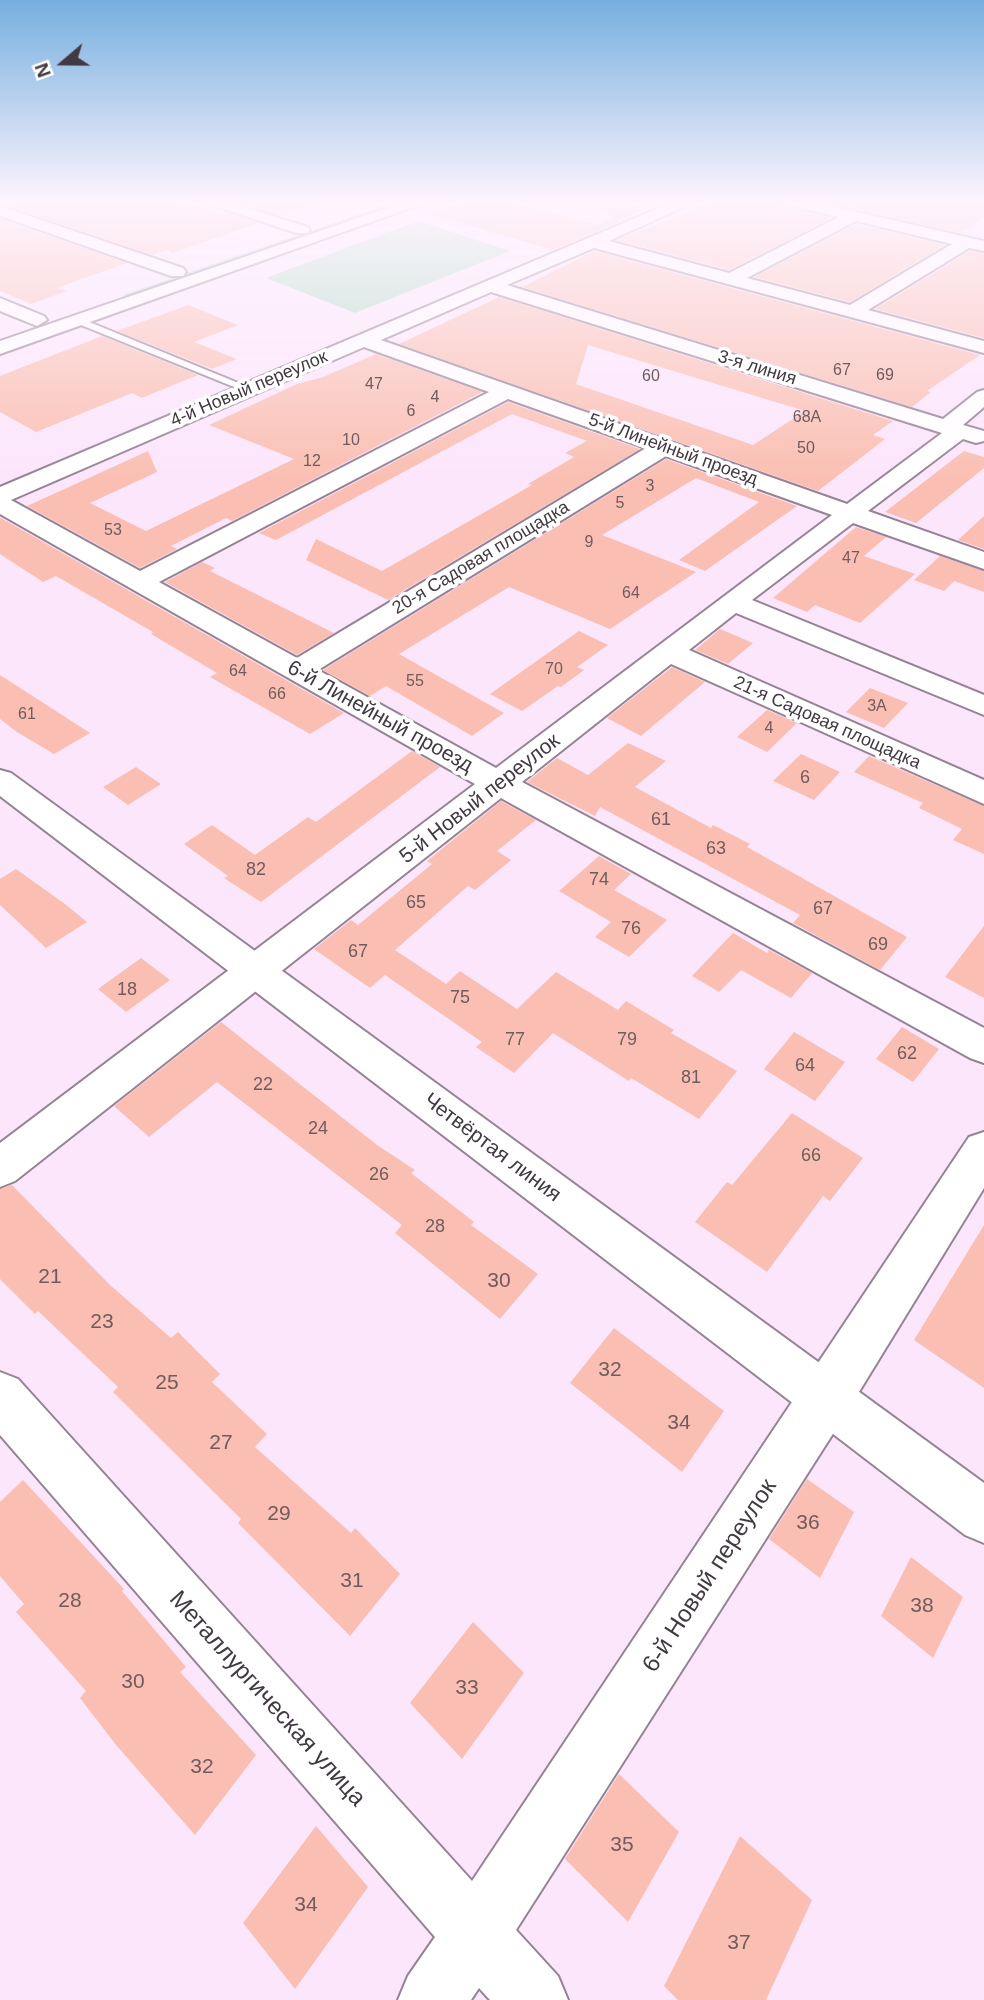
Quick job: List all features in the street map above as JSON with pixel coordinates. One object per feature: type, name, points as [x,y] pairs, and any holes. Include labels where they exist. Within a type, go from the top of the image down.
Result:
[{"type":"street","points":[[0,333],[114,293]]},
{"type":"street","points":[[0,348],[155,293]]},
{"type":"street","name":"4-й Новый переулок","points":[[0,496],[473,293]]},
{"type":"street","name":"3-я линия","points":[[514,293],[963,432]]},
{"type":"street","points":[[786,293],[984,347]]},
{"type":"street","points":[[854,311],[886,293]]},
{"type":"street","points":[[106,296],[126,304]]},
{"type":"street","points":[[0,304],[37,320]]},
{"type":"street","name":"5-й Линейный проезд","points":[[362,340],[984,561]]},
{"type":"street","points":[[139,582],[508,391]]},
{"type":"street","name":"5-й Новый переулок","points":[[0,1168],[671,653],[849,513],[963,432],[984,396]]},
{"type":"street","name":"20-я Садовая площадка","points":[[297,670],[666,446]]},
{"type":"street","name":"6-й Линейный проезд","points":[[0,504],[500,784],[984,1047]]},
{"type":"street","points":[[733,602],[984,706]]},
{"type":"street","name":"21-я Садовая площадка","points":[[671,653],[984,793]]},
{"type":"street","name":"Четвёртая линия","points":[[0,780],[257,970],[825,1400],[984,1516]]},
{"type":"street","name":"6-й Новый переулок","points":[[432,2000],[825,1400],[984,1150]]},
{"type":"street","name":"Металлургическая улица","points":[[0,1397],[534,2000]]},
{"type":"lane","points":[[79,321],[248,389]]},
{"type":"green space","points":[[128,293],[143,293],[130,298],[123,295]]},
{"type":"green space","points":[[305,293],[404,293],[355,313]]},
{"type":"building","points":[[6,293],[61,293],[31,304]]},
{"type":"building","points":[[543,293],[751,293],[980,355],[927,391],[931,392],[912,407]]},
{"type":"building","points":[[817,293],[864,293],[850,302]]},
{"type":"building","points":[[901,293],[984,293],[984,338],[875,309]]},
{"type":"building","points":[[499,297],[893,421],[873,435],[885,439],[818,491],[399,344]],"holes":[[[588,345],[805,411],[753,445],[576,384]]]},
{"type":"building","points":[[188,305],[238,325],[194,342],[237,359],[212,369],[117,331]]},
{"type":"building","points":[[102,336],[198,375],[142,398],[132,393],[36,432],[0,412],[0,376]]},
{"type":"building","points":[[376,354],[482,392],[232,521],[226,518],[171,546],[177,549],[140,568],[27,506],[148,451],[157,472],[90,503],[146,531],[294,459],[209,425],[297,384],[323,377]]},
{"type":"building","points":[[508,402],[640,449],[388,600],[306,560],[316,539],[382,571],[532,485],[528,484],[574,457],[565,453],[587,441],[512,414],[276,540],[259,533]]},
{"type":"building","points":[[964,451],[984,457],[984,468],[916,523],[885,512]]},
{"type":"building","points":[[666,459],[797,506],[705,571],[679,560],[759,502],[696,478],[602,535],[696,572],[610,629],[509,587],[399,654],[504,713],[472,736],[386,686],[370,696],[323,670]]},
{"type":"building","points":[[984,516],[984,549],[958,540]]},
{"type":"building","points":[[0,518],[344,713],[310,734],[210,677],[217,673],[151,634],[153,632],[56,576],[43,582],[0,554]]},
{"type":"building","points":[[856,527],[886,537],[864,556],[915,574],[860,623],[815,605],[807,612],[773,598]]},
{"type":"building","points":[[940,556],[984,571],[984,592],[954,581],[944,591],[914,580]]},
{"type":"building","points":[[202,562],[215,568],[210,571],[334,633],[297,655],[165,582]]},
{"type":"building","points":[[720,629],[753,643],[728,664],[695,650]]},
{"type":"building","points":[[579,631],[608,645],[577,667],[584,670],[561,687],[558,686],[522,711],[490,694]]},
{"type":"building","points":[[672,667],[705,682],[641,736],[607,718]]},
{"type":"building","points":[[0,675],[90,733],[54,754],[17,732],[0,719]]},
{"type":"building","points":[[870,688],[908,703],[884,728],[846,712]]},
{"type":"building","points":[[767,710],[797,723],[767,752],[737,737]]},
{"type":"building","points":[[628,743],[666,761],[635,787],[711,828],[713,825],[750,844],[747,847],[907,937],[880,970],[793,923],[800,915],[600,807],[595,816],[527,782],[557,758],[588,775]]},
{"type":"building","points":[[412,751],[440,767],[261,902],[224,878],[228,876],[184,844],[212,825],[255,855],[308,817],[316,822]]},
{"type":"building","points":[[801,754],[840,772],[814,800],[773,781]]},
{"type":"building","points":[[869,756],[984,806],[984,854],[953,840],[962,829],[919,808],[923,803],[854,772]]},
{"type":"building","points":[[136,767],[161,784],[128,805],[103,787]]},
{"type":"building","points":[[501,801],[536,820],[497,851],[511,860],[475,890],[468,886],[395,950],[446,984],[460,971],[517,1009],[556,972],[618,1010],[626,1001],[674,1030],[671,1033],[737,1071],[699,1119],[631,1078],[629,1081],[553,1033],[514,1073],[476,1047],[482,1042],[385,975],[370,988],[314,949],[351,920],[358,925],[432,864],[427,861]]},
{"type":"building","points":[[599,856],[631,874],[614,890],[667,920],[629,957],[595,937],[611,922],[559,891]]},
{"type":"building","points":[[16,869],[87,922],[46,948],[0,905],[0,879]]},
{"type":"building","points":[[984,926],[984,998],[945,977]]},
{"type":"building","points":[[733,933],[767,953],[769,950],[812,973],[791,998],[741,970],[719,992],[692,976]]},
{"type":"building","points":[[141,958],[170,980],[126,1012],[98,989]]},
{"type":"building","points":[[221,1022],[377,1145],[415,1170],[411,1173],[474,1222],[471,1225],[538,1274],[500,1319],[395,1233],[402,1225],[217,1082],[149,1137],[114,1106]]},
{"type":"building","points":[[902,1027],[939,1049],[913,1082],[876,1059]]},
{"type":"building","points":[[794,1032],[845,1062],[815,1101],[764,1069]]},
{"type":"building","points":[[792,1113],[863,1158],[830,1201],[823,1196],[767,1272],[695,1222],[727,1182],[732,1185]]},
{"type":"building","points":[[12,1185],[110,1285],[171,1338],[178,1332],[220,1374],[212,1382],[267,1434],[255,1447],[351,1533],[355,1528],[400,1574],[350,1636],[238,1523],[241,1519],[113,1392],[118,1387],[38,1311],[35,1314],[0,1279],[0,1189]]},
{"type":"building","points":[[984,1225],[984,1388],[914,1340]]},
{"type":"building","points":[[614,1328],[724,1411],[682,1472],[570,1383]]},
{"type":"building","points":[[807,1479],[854,1512],[820,1578],[769,1539]]},
{"type":"building","points":[[23,1480],[124,1589],[122,1591],[186,1667],[180,1672],[256,1755],[195,1835],[116,1745],[80,1698],[86,1691],[16,1612],[24,1604],[0,1576],[0,1502]]},
{"type":"building","points":[[911,1557],[963,1597],[933,1658],[881,1616]]},
{"type":"building","points":[[473,1622],[524,1673],[462,1759],[410,1703]]},
{"type":"building","points":[[619,1774],[679,1832],[628,1922],[565,1859]]},
{"type":"building","points":[[316,1826],[368,1887],[295,1989],[243,1923]]},
{"type":"building","points":[[740,1836],[812,1900],[766,2000],[678,2000],[664,1986]]}]
